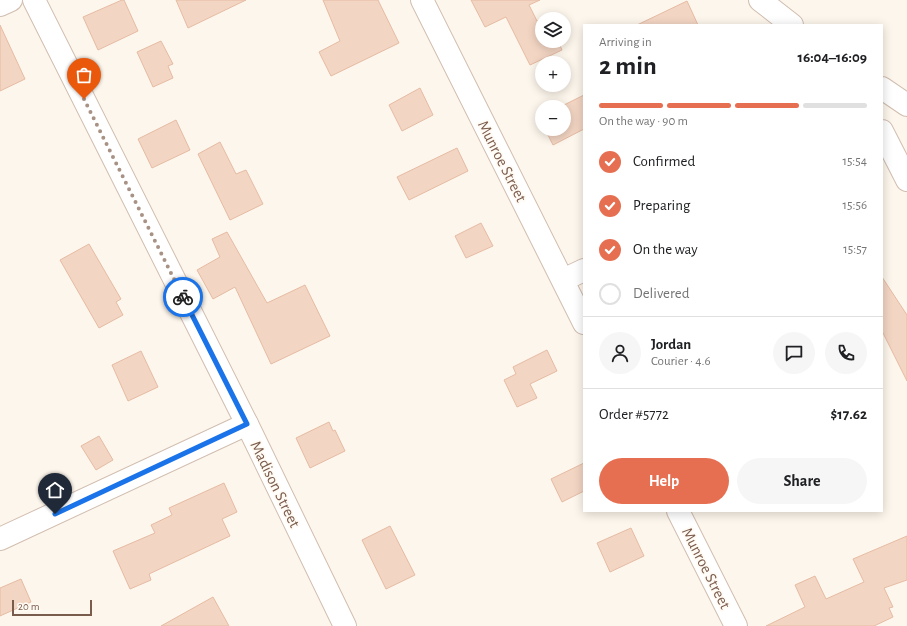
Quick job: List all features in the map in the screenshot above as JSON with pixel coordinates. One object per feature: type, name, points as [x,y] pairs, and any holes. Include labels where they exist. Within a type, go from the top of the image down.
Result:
[{"type":"street","points":[[0,5],[11,0]]},
{"type":"street","name":"Madison Street","points":[[34,0],[247,424],[345,626]]},
{"type":"street","name":"Munroe Street","points":[[422,0],[583,321]]},
{"type":"street","points":[[760,0],[791,24]]},
{"type":"street","points":[[883,89],[907,105]]},
{"type":"street","points":[[883,133],[907,180]]},
{"type":"street","points":[[563,280],[583,270]]},
{"type":"street","points":[[0,539],[247,424]]},
{"type":"street","name":"Munroe Street","points":[[679,512],[736,626]]},
{"type":"building","points":[[124,0],[138,31],[98,50],[83,17]]},
{"type":"building","points":[[176,0],[246,0],[188,28]]},
{"type":"building","points":[[323,0],[378,0],[399,43],[331,76],[319,52],[340,41]]},
{"type":"building","points":[[471,0],[540,0],[529,5],[535,17],[535,48],[561,48],[562,50],[549,56],[535,56],[535,63],[530,65],[506,17],[485,27]]},
{"type":"building","points":[[687,1],[698,24],[639,24]]},
{"type":"building","points":[[0,25],[25,79],[0,91]]},
{"type":"building","points":[[161,41],[173,64],[168,66],[173,78],[153,87],[137,52]]},
{"type":"building","points":[[420,88],[433,115],[402,131],[389,105]]},
{"type":"building","points":[[583,96],[583,130],[571,136],[571,102]]},
{"type":"building","points":[[176,120],[190,150],[152,168],[138,139]]},
{"type":"building","points":[[548,136],[570,136],[553,145]]},
{"type":"building","points":[[220,142],[236,174],[246,170],[263,204],[230,220],[198,154]]},
{"type":"building","points":[[457,148],[468,171],[409,200],[397,177]]},
{"type":"building","points":[[481,223],[493,246],[466,258],[455,236]]},
{"type":"building","points":[[227,232],[267,303],[305,285],[330,336],[271,364],[235,287],[213,299],[197,270],[220,257],[212,239]]},
{"type":"building","points":[[89,244],[121,299],[116,302],[123,315],[99,328],[60,260]]},
{"type":"building","points":[[883,279],[907,315],[907,381],[883,333]]},
{"type":"building","points":[[547,350],[557,371],[530,384],[537,398],[517,407],[504,380],[516,374],[513,367]]},
{"type":"building","points":[[141,351],[158,387],[128,401],[112,365]]},
{"type":"building","points":[[329,422],[333,431],[335,430],[345,451],[310,468],[296,438]]},
{"type":"building","points":[[99,436],[113,460],[96,470],[81,446]]},
{"type":"building","points":[[583,463],[583,492],[562,502],[551,479]]},
{"type":"building","points":[[224,483],[237,512],[222,519],[230,536],[149,574],[151,580],[130,589],[113,551],[155,533],[151,525],[172,515],[169,508]]},
{"type":"building","points":[[390,526],[415,575],[386,589],[362,540]]},
{"type":"building","points":[[631,528],[644,556],[610,572],[597,543]]},
{"type":"building","points":[[907,536],[907,580],[884,588],[893,607],[889,608],[893,617],[874,626],[766,626],[805,607],[795,585],[815,576],[826,599],[864,582],[853,559]]},
{"type":"building","points":[[21,579],[31,602],[0,616],[0,588]]},
{"type":"building","points":[[213,597],[229,626],[161,626]]},
{"type":"way so far","points":[[84,99],[183,297]]},
{"type":"route","points":[[55,514],[247,424],[183,297]]}]
